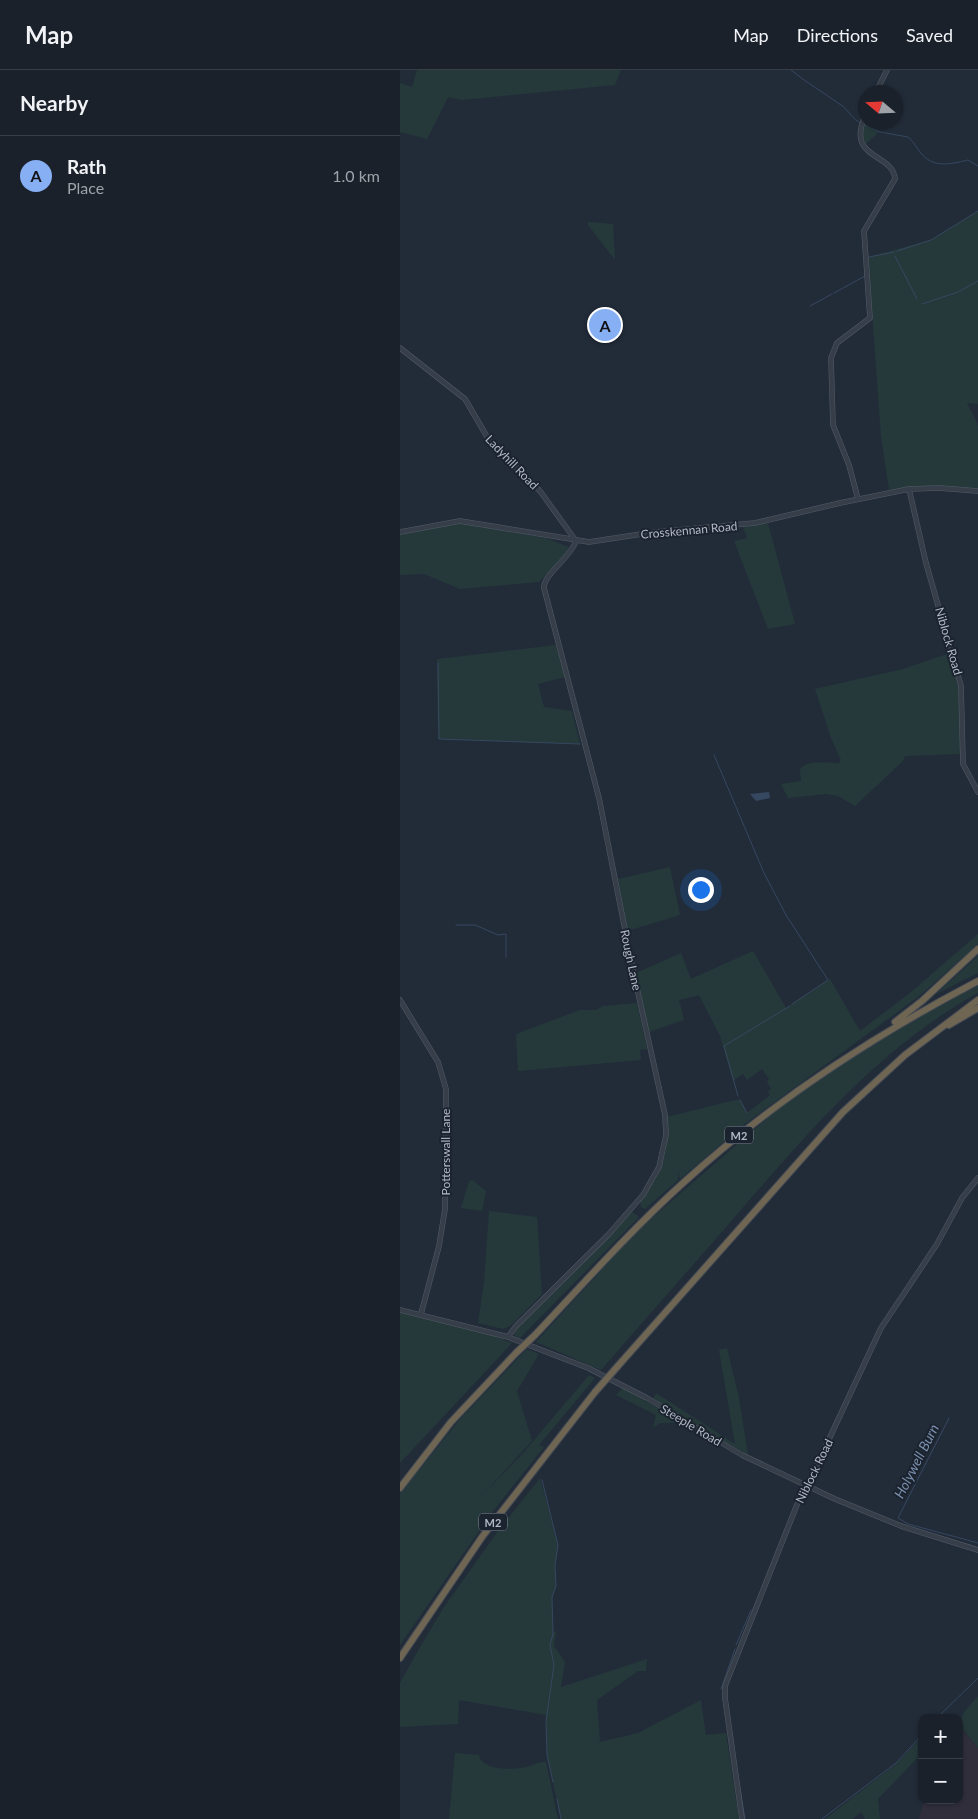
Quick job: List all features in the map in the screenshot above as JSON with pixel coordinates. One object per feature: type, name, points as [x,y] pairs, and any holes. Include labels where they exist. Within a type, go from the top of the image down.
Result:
[{"type":"highway","points":[[861,1046],[922,1001],[978,949]]},
{"type":"highway","name":"M2","points":[[400,1488],[451,1422],[516,1352],[535,1335],[633,1231],[688,1178],[775,1106],[861,1046],[978,981]]},
{"type":"highway","name":"M2","points":[[400,1658],[487,1529],[616,1367],[830,1126],[905,1055],[978,1000]]},
{"type":"highway","points":[[905,1055],[978,1008]]},
{"type":"street","points":[[880,85],[887,70]]},
{"type":"street","points":[[858,499],[849,466],[833,424],[831,355],[837,343],[870,318],[864,231],[895,179],[892,170],[863,145],[860,130]]},
{"type":"street","name":"Ladyhill Road","points":[[400,348],[465,399],[489,440],[544,495],[576,541]]},
{"type":"street","name":"Crosskennan Road","points":[[400,532],[460,521],[576,541],[755,523],[909,489],[939,488],[978,491]]},
{"type":"street","name":"Niblock Road","points":[[909,489],[926,563],[961,686],[964,764],[978,792]]},
{"type":"street","name":"Rough Lane","points":[[508,1337],[539,1303],[608,1235],[643,1195],[659,1167],[666,1140],[665,1115],[632,970],[599,798],[544,588],[546,580],[564,560],[576,541]]},
{"type":"street","name":"Potterswall Lane","points":[[400,1000],[438,1062],[446,1089],[445,1209],[439,1246],[421,1314]]},
{"type":"street","name":"Niblock Road","points":[[742,1819],[725,1686],[769,1572],[806,1486],[881,1328],[938,1244],[962,1198],[978,1178]]},
{"type":"street","name":"Steeple Road","points":[[400,1310],[508,1337],[596,1372],[647,1398],[742,1455],[806,1486],[901,1526],[978,1550]]},
{"type":"shaded area","points":[[963,1731],[978,1748],[978,1819],[919,1819],[923,1804],[963,1804]]},
{"type":"green space","points":[[417,70],[621,70],[615,85],[462,100],[448,97],[427,139],[400,132],[400,83],[412,87]]},
{"type":"green space","points":[[862,130],[875,130],[879,132],[866,144],[861,133]]},
{"type":"green space","points":[[978,211],[978,404],[967,403],[978,425],[978,488],[923,486],[889,490],[881,436],[868,257],[931,240]]},
{"type":"green space","points":[[588,222],[613,224],[615,260],[588,225]]},
{"type":"green space","points":[[463,523],[545,538],[569,547],[562,558],[539,582],[460,589],[424,574],[400,575],[400,534]]},
{"type":"green space","points":[[768,523],[795,624],[768,629],[734,541],[747,538],[743,527]]},
{"type":"green space","points":[[556,645],[565,677],[538,684],[544,707],[572,711],[580,744],[438,739],[437,659]]},
{"type":"green space","points":[[950,653],[960,695],[961,754],[905,756],[903,761],[855,806],[838,796],[826,794],[788,798],[781,784],[801,781],[800,769],[804,766],[813,763],[839,763],[841,760],[831,738],[815,689],[903,669]]},
{"type":"green space","points":[[670,867],[680,915],[627,931],[618,879]]},
{"type":"green space","points":[[978,934],[978,944],[918,997],[746,1123],[680,1179],[678,1172],[678,1180],[645,1209],[641,1207],[640,1202],[654,1181],[663,1162],[667,1143],[667,1117],[735,1100],[740,1100],[747,1113],[770,1095],[768,1091],[771,1089],[767,1082],[769,1079],[762,1069],[747,1080],[743,1074],[733,1081],[720,1036],[699,995],[679,1000],[684,1020],[649,1032],[636,973],[681,953],[691,979],[753,951],[786,1008],[830,979],[860,1031],[911,992]]},
{"type":"green space","points":[[978,956],[978,973],[936,994]]},
{"type":"green space","points":[[978,985],[978,993],[943,1014],[879,1063],[821,1120],[601,1370],[536,1342],[638,1230],[786,1102],[849,1059],[933,1009]]},
{"type":"green space","points":[[637,1003],[647,1049],[640,1050],[641,1060],[518,1071],[516,1034],[580,1010],[596,1010],[603,1006]]},
{"type":"green space","points":[[472,1180],[486,1191],[482,1211],[461,1208],[469,1181]]},
{"type":"green space","points":[[489,1211],[537,1217],[542,1294],[510,1326],[503,1329],[478,1323],[484,1283]]},
{"type":"green space","points":[[631,1211],[639,1217],[520,1338],[515,1336],[514,1331]]},
{"type":"green space","points":[[400,1312],[477,1329],[512,1343],[400,1463]]},
{"type":"green space","points":[[727,1348],[739,1398],[748,1455],[653,1399],[656,1393],[735,1444],[719,1350]]},
{"type":"green space","points":[[527,1349],[539,1354],[517,1391],[532,1441],[474,1504],[524,1452],[589,1375],[595,1378],[539,1445],[544,1447],[493,1511],[400,1645],[400,1494],[461,1418]]},
{"type":"green space","points":[[623,1388],[675,1418],[674,1423],[660,1423],[653,1428],[656,1415],[616,1395]]},
{"type":"green space","points":[[540,1478],[558,1545],[555,1565],[556,1586],[552,1597],[553,1631],[556,1632],[554,1646],[565,1662],[561,1687],[647,1659],[646,1671],[638,1671],[597,1700],[600,1742],[638,1733],[701,1700],[706,1735],[726,1733],[739,1819],[561,1819],[547,1755],[546,1715],[459,1700],[458,1724],[400,1727],[400,1683],[416,1654],[444,1607],[498,1531]]},
{"type":"green space","points":[[978,1696],[978,1748],[963,1729],[963,1715]]},
{"type":"green space","points":[[918,1741],[918,1757],[878,1799],[880,1819],[865,1819],[861,1812],[853,1819],[825,1819],[896,1764]]},
{"type":"green space","points":[[455,1753],[479,1755],[486,1764],[506,1769],[546,1762],[558,1819],[449,1819]]},
{"type":"water","points":[[769,792],[770,798],[756,801],[750,794]]},
{"type":"waterway","points":[[791,70],[844,107],[858,122]]},
{"type":"waterway","points":[[876,130],[908,137],[930,161],[948,164],[968,160],[978,166]]},
{"type":"waterway","points":[[897,251],[931,240],[978,211]]},
{"type":"waterway","points":[[869,257],[894,252]]},
{"type":"waterway","points":[[895,256],[917,299]]},
{"type":"waterway","points":[[834,293],[865,276]]},
{"type":"waterway","points":[[922,304],[958,292],[978,281]]},
{"type":"waterway","points":[[810,306],[832,294]]},
{"type":"waterway","points":[[438,663],[439,739],[580,744]]},
{"type":"waterway","points":[[714,755],[764,873],[786,915],[828,980],[792,1004]]},
{"type":"waterway","points":[[456,925],[475,925],[498,935],[506,934],[506,957]]},
{"type":"waterway","points":[[738,1096],[724,1046],[790,1006]]},
{"type":"waterway","points":[[740,1100],[747,1113]]},
{"type":"waterway","name":"Holywell Burn","points":[[949,1418],[898,1518],[908,1524],[978,1543]]},
{"type":"waterway","points":[[542,1480],[558,1545],[555,1565],[556,1586],[552,1597],[553,1634],[550,1645],[554,1665],[546,1721],[547,1755],[553,1782]]},
{"type":"waterway","points":[[736,1645],[751,1610]]},
{"type":"waterway","points":[[721,1689],[735,1649]]},
{"type":"waterway","name":"Holywell Burn","points":[[941,1714],[978,1678]]},
{"type":"waterway","name":"Holywell Burn","points":[[822,1819],[896,1763],[918,1739]]},
{"type":"waterway","points":[[738,1775],[745,1819]]},
{"type":"waterway","points":[[557,1799],[561,1819]]},
{"type":"place","name":"Rath","points":[[605,325]]}]
